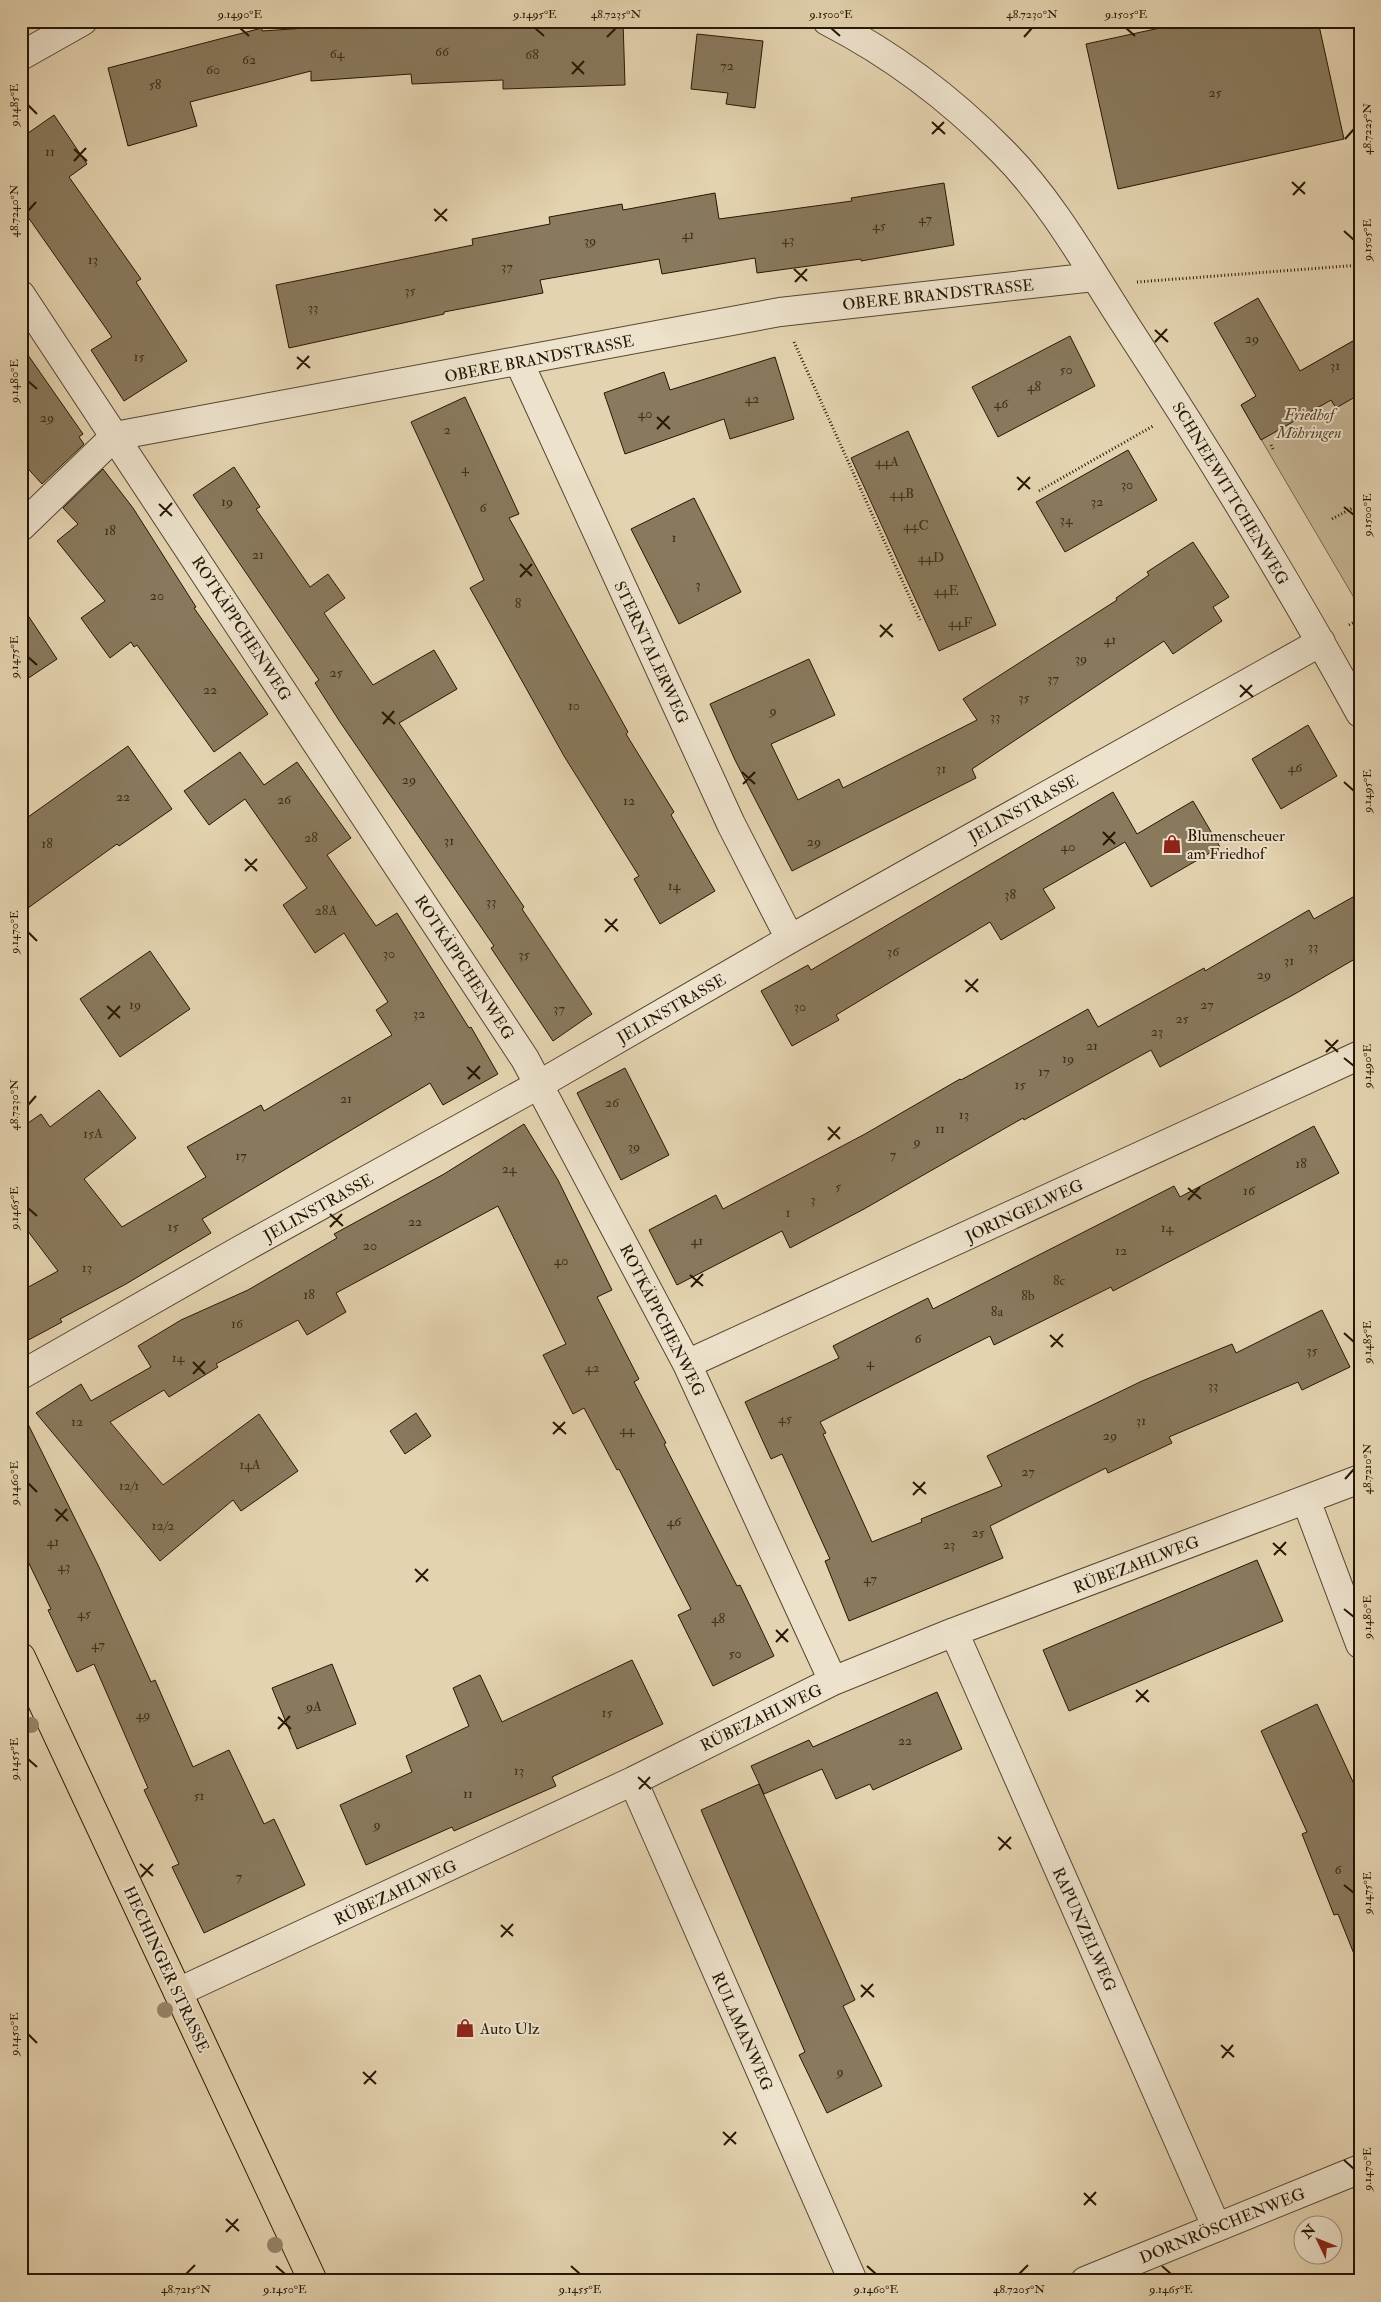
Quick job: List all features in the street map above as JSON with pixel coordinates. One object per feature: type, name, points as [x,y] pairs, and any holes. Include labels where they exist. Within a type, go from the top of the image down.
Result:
[{"type":"main road","name":"HECHINGER STRASSE","points":[[21,1657],[313,2281]]},
{"type":"street","points":[[21,56],[83,21]]},
{"type":"street","name":"SCHNEEWITTCHENWEG","points":[[827,21],[891,57],[939,95],[1002,151],[1058,219],[1182,410],[1321,642],[1360,713]]},
{"type":"street","name":"OBERE BRANDSTRASSE","points":[[115,436],[780,312],[1094,277]]},
{"type":"street","name":"ROTKÄPPCHENWEG","points":[[21,295],[540,1084],[687,1364],[833,1681]]},
{"type":"street","name":"STERNTALERWEG","points":[[520,362],[730,824],[790,939]]},
{"type":"street","points":[[21,527],[115,436]]},
{"type":"street","name":"JELINSTRASSE","points":[[21,1375],[242,1249],[540,1084],[790,939],[1321,642]]},
{"type":"street","name":"JORINGELWEG","points":[[687,1364],[1360,1056]]},
{"type":"street","name":"RÜBEZAHLWEG","points":[[178,1992],[632,1781],[833,1681],[954,1632],[1360,1479]]},
{"type":"street","points":[[1306,1500],[1360,1644]]},
{"type":"street","name":"RAPUNZELWEG","points":[[954,1632],[1216,2226]]},
{"type":"street","name":"RULAMANWEG","points":[[632,1781],[853,2281]]},
{"type":"street","name":"DORNRÖSCHENWEG","points":[[1084,2281],[1360,2169]]},
{"type":"path","points":[[1094,277],[1144,282],[1360,265]]},
{"type":"path","points":[[780,312],[920,620]]},
{"type":"path","points":[[1039,491],[1182,410]]},
{"type":"path","points":[[1332,520],[1360,504]]},
{"type":"green space","name":"Friedhof Möhringen","points":[[1360,337],[1360,608],[1241,405]]},
{"type":"building","points":[[409,21],[623,21],[625,85],[503,89],[503,80],[412,84],[411,74],[311,81],[311,71],[190,102],[197,126],[128,146],[108,68],[262,28],[262,31]]},
{"type":"building","points":[[1192,21],[1318,21],[1344,139],[1118,189],[1086,44]]},
{"type":"building","points":[[697,34],[763,41],[755,108],[726,104],[728,93],[691,89]]},
{"type":"building","points":[[54,115],[87,164],[69,177],[141,279],[136,282],[187,361],[124,401],[91,350],[112,337],[21,207],[21,138]]},
{"type":"building","points":[[944,183],[954,245],[861,261],[861,259],[757,273],[755,258],[662,274],[659,259],[540,280],[543,293],[444,312],[444,314],[289,348],[276,285],[473,245],[472,239],[550,224],[549,217],[622,204],[623,210],[715,193],[719,219],[852,201],[851,198]]},
{"type":"building","points":[[1258,298],[1300,371],[1360,337],[1360,394],[1336,408],[1331,400],[1261,440],[1241,405],[1256,396],[1214,323]]},
{"type":"building","points":[[1070,336],[1095,386],[998,437],[972,387]]},
{"type":"building","points":[[21,345],[83,434],[79,437],[84,444],[42,484],[21,461]]},
{"type":"building","points":[[775,357],[794,419],[730,439],[724,419],[625,454],[604,393],[664,372],[670,390]]},
{"type":"building","points":[[465,397],[519,514],[509,518],[628,732],[626,734],[674,812],[671,815],[715,891],[660,924],[634,879],[639,876],[564,756],[470,588],[484,580],[411,422]]},
{"type":"building","points":[[908,431],[996,625],[939,651],[851,458]]},
{"type":"building","points":[[1128,450],[1157,500],[1065,552],[1036,502]]},
{"type":"building","points":[[234,467],[260,507],[256,509],[310,587],[328,574],[345,598],[324,613],[373,685],[434,650],[457,689],[399,723],[524,907],[522,909],[592,1014],[553,1041],[491,948],[494,946],[340,722],[315,683],[319,680],[193,495]]},
{"type":"building","points":[[103,469],[133,508],[196,607],[194,608],[268,714],[214,752],[137,645],[134,647],[131,642],[110,658],[81,618],[105,601],[57,541],[78,524],[63,508]]},
{"type":"building","points":[[694,498],[741,592],[679,624],[631,529]]},
{"type":"building","points":[[1193,542],[1229,597],[1213,607],[1222,621],[1173,654],[1164,641],[972,769],[976,778],[792,871],[735,760],[710,704],[809,659],[835,715],[771,744],[798,800],[839,779],[843,788],[977,720],[963,699],[1117,600],[1116,598],[1149,575],[1147,572]]},
{"type":"building","points":[[21,605],[57,659],[21,683]]},
{"type":"building","points":[[1308,725],[1337,776],[1281,809],[1252,759]]},
{"type":"building","points":[[128,746],[172,809],[119,846],[117,844],[21,913],[21,822]]},
{"type":"building","points":[[240,752],[264,785],[297,762],[351,838],[327,855],[376,926],[397,913],[469,1028],[471,1027],[498,1074],[443,1105],[430,1083],[202,1219],[211,1233],[126,1284],[60,1319],[62,1322],[21,1344],[21,1291],[58,1271],[21,1222],[21,1128],[41,1114],[50,1127],[99,1090],[136,1138],[84,1179],[122,1227],[206,1177],[187,1147],[261,1105],[264,1111],[392,1035],[376,1010],[388,1002],[344,933],[315,953],[283,905],[307,888],[245,799],[209,825],[184,791]]},
{"type":"building","points":[[1113,792],[1137,834],[1193,801],[1220,847],[1151,887],[1125,842],[1043,889],[1055,908],[1001,940],[990,922],[836,1015],[839,1020],[792,1046],[761,991],[808,965],[811,970]]},
{"type":"building","points":[[1360,893],[1360,956],[1293,995],[1160,1067],[1151,1050],[1024,1120],[1023,1118],[864,1209],[790,1248],[782,1231],[677,1285],[649,1230],[716,1195],[723,1209],[865,1134],[960,1079],[1088,1009],[1098,1027],[1204,968],[1205,971],[1309,910],[1314,919]]},
{"type":"building","points":[[150,951],[190,1009],[120,1057],[80,999]]},
{"type":"building","points":[[625,1068],[669,1155],[621,1180],[577,1093]]},
{"type":"building","points":[[524,1124],[558,1180],[612,1290],[597,1297],[639,1379],[634,1382],[737,1586],[740,1585],[774,1656],[713,1686],[678,1615],[691,1609],[619,1469],[617,1470],[584,1408],[573,1414],[543,1355],[566,1344],[498,1206],[336,1293],[346,1312],[307,1335],[298,1320],[216,1364],[218,1367],[169,1397],[164,1390],[110,1422],[163,1485],[259,1414],[298,1471],[241,1511],[233,1500],[160,1561],[36,1413],[81,1384],[91,1401],[151,1367],[138,1346],[181,1320],[248,1290],[337,1238],[334,1234],[444,1174]]},
{"type":"building","points":[[1314,1126],[1339,1173],[1113,1291],[1111,1287],[994,1345],[990,1336],[820,1422],[826,1433],[823,1434],[872,1542],[922,1522],[921,1519],[1002,1486],[987,1456],[1142,1381],[1232,1344],[1236,1353],[1322,1310],[1350,1367],[1302,1390],[1298,1382],[1169,1437],[1172,1443],[1108,1473],[1106,1468],[990,1526],[1003,1558],[849,1621],[825,1561],[830,1559],[782,1454],[771,1459],[745,1402],[839,1358],[833,1346],[928,1298],[933,1309],[1174,1186],[1180,1197]]},
{"type":"building","points":[[21,1410],[98,1565],[151,1682],[155,1680],[193,1767],[229,1750],[264,1824],[274,1819],[305,1885],[204,1933],[172,1867],[179,1864],[144,1790],[148,1788],[94,1664],[77,1672],[48,1610],[51,1609],[21,1547]]},
{"type":"building","points":[[416,1413],[431,1436],[405,1454],[390,1431]]},
{"type":"building","points":[[1257,1560],[1283,1621],[1069,1711],[1043,1650]]},
{"type":"building","points":[[632,1660],[663,1724],[552,1777],[556,1786],[454,1831],[452,1827],[366,1865],[340,1805],[412,1772],[406,1756],[469,1726],[453,1688],[480,1675],[502,1722]]},
{"type":"building","points":[[332,1664],[356,1724],[297,1749],[272,1688]]},
{"type":"building","points":[[937,1692],[962,1749],[873,1790],[870,1784],[836,1799],[822,1769],[764,1794],[751,1766],[809,1740],[813,1747]]},
{"type":"building","points":[[1317,1704],[1360,1797],[1358,1964],[1338,1914],[1334,1915],[1302,1834],[1307,1832],[1261,1731]]},
{"type":"building","points":[[759,1784],[855,2000],[843,2006],[882,2086],[827,2113],[799,2055],[805,2052],[701,1810]]},
{"type":"place","name":"Blumenscheuer am Friedhof","points":[[1172,844]]},
{"type":"place","name":"Auto Ulz","points":[[465,2028]]}]
